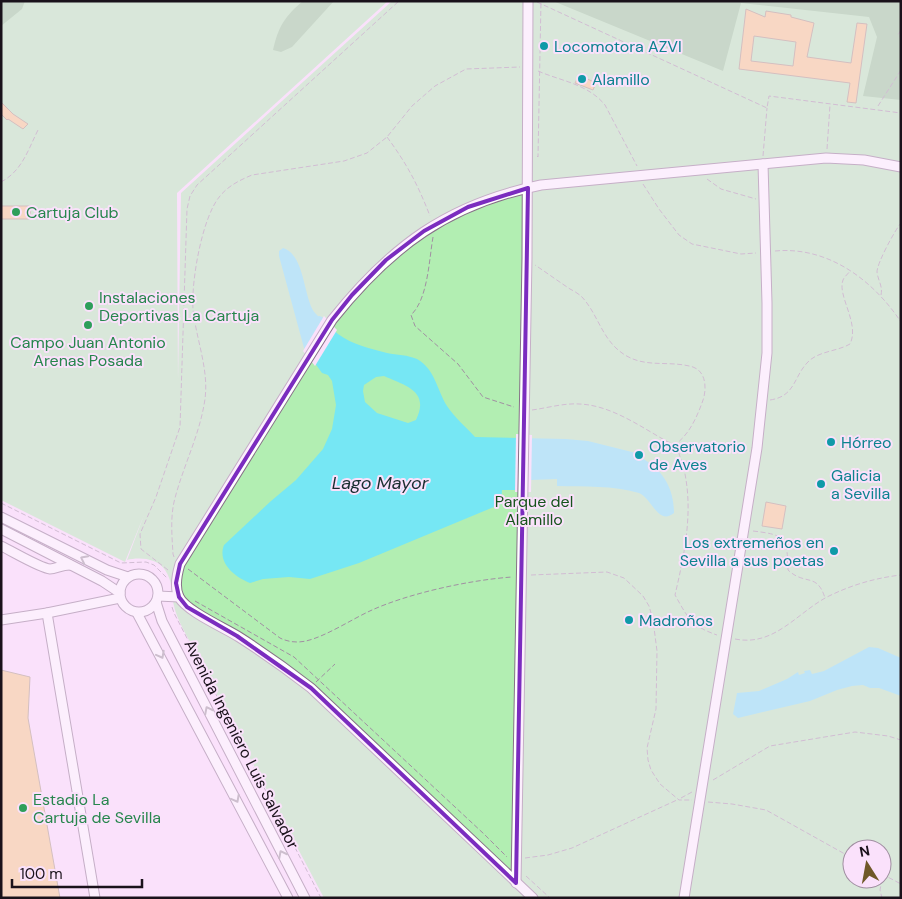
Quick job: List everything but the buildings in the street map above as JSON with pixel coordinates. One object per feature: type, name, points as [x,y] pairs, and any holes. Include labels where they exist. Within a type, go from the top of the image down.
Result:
[{"type":"street","points":[[516,882],[528,188],[528,1]]},
{"type":"street","points":[[532,898],[311,688],[283,666],[237,636],[186,607],[178,597],[176,583],[180,564],[332,320],[352,295],[401,247],[468,207],[502,194],[541,185],[826,158],[864,160],[901,167]]},
{"type":"street","points":[[684,898],[757,448],[762,402],[767,354],[763,164]]},
{"type":"street","points":[[1,517],[107,570],[128,577]]},
{"type":"street","points":[[1,530],[102,581],[120,596],[126,608],[137,613],[148,610],[157,599],[156,584],[146,576],[134,575],[128,577],[121,587],[120,596]]},
{"type":"street","points":[[1,546],[46,568],[72,565]]},
{"type":"street","points":[[1,620],[47,613],[120,596]]},
{"type":"street","points":[[157,599],[178,597]]},
{"type":"street","name":"Avenida Ingeniero Luis Salvador","points":[[157,599],[162,621],[305,898]]},
{"type":"street","points":[[47,613],[95,898]]},
{"type":"street","name":"Avenida Ingeniero Luis Salvador","points":[[137,613],[288,898]]},
{"type":"path","points":[[176,583],[166,568],[141,549],[140,534],[156,497],[180,427],[187,209],[190,196],[197,185],[399,1]]},
{"type":"path","points":[[536,1],[767,108]]},
{"type":"path","points":[[538,156],[540,2]]},
{"type":"path","points":[[901,30],[898,35],[901,37]]},
{"type":"path","points":[[842,852],[766,810],[732,804],[679,800],[655,778],[648,760],[647,748],[656,709],[657,651],[653,620],[649,606],[643,596],[624,578],[607,572],[522,576],[476,582],[414,596],[372,610],[313,639],[293,642],[280,638],[180,564],[173,554],[172,512],[203,415],[206,394],[205,376],[193,308],[194,286],[199,252],[214,206],[220,196],[231,186],[252,175],[344,162],[367,153],[387,137],[412,106],[435,86],[466,69],[528,66],[579,86],[605,104],[637,163],[642,183],[659,210],[680,235],[692,244],[741,254],[799,250],[828,259],[851,270],[881,295],[901,322]]},
{"type":"path","points":[[878,106],[901,70]]},
{"type":"path","points":[[763,164],[768,96],[901,113]]},
{"type":"path","points":[[826,158],[830,104]]},
{"type":"path","points":[[1,182],[11,177],[17,170],[38,130]]},
{"type":"path","points":[[387,137],[404,160],[415,180],[434,226],[425,286],[417,308],[411,315],[415,326],[458,364],[483,397],[524,411],[577,404],[597,405],[668,442],[676,444]]},
{"type":"path","points":[[698,171],[710,183],[721,189],[764,200]]},
{"type":"path","points":[[881,295],[882,286],[877,272],[878,266],[901,223]]},
{"type":"path","points":[[527,258],[582,297],[616,348],[630,358],[659,364],[695,368],[704,377],[706,390],[694,423],[676,444]]},
{"type":"path","points":[[762,402],[776,399],[790,391],[805,365],[812,359],[850,344],[852,328],[848,308],[842,293],[842,286],[843,279],[851,270]]},
{"type":"path","points":[[676,444],[686,475],[688,508],[687,536],[675,595],[688,618],[701,629],[742,640],[760,638],[778,632],[826,598],[853,585],[876,578],[901,575]]},
{"type":"path","points":[[743,530],[777,536],[784,541],[788,548],[788,570],[803,579],[818,582],[826,598]]},
{"type":"path","points":[[194,600],[294,657],[550,898]]},
{"type":"path","points":[[311,688],[335,664]]},
{"type":"highlighted area","points":[[528,188],[516,883],[311,688],[237,636],[187,607],[179,597],[176,583],[180,564],[332,320],[352,295],[386,260],[424,231],[468,207]]},
{"type":"green space","name":"Parque del Alamillo","points":[[1,1],[388,1],[177,193],[178,380],[181,193],[392,1],[901,1],[901,898],[324,898],[180,623],[175,611],[168,574],[162,566],[153,561],[142,559],[127,560],[144,515],[125,562],[1,500]]},
{"type":"green space","points":[[1,1],[25,1],[22,9],[1,26]]},
{"type":"green space","points":[[303,1],[334,1],[292,47],[281,52],[273,50],[283,23]]},
{"type":"green space","points":[[553,1],[901,1],[901,100],[863,96],[877,37],[869,17],[741,3],[723,71]]},
{"type":"water","name":"Lago Mayor","points":[[283,248],[296,259],[312,308],[317,315],[322,317],[338,334],[349,341],[387,353],[414,358],[423,363],[432,374],[450,410],[475,437],[588,441],[636,453],[635,456],[642,458],[652,465],[663,476],[670,490],[674,513],[668,516],[659,514],[644,496],[629,490],[557,486],[557,479],[531,480],[530,490],[502,490],[501,504],[359,563],[310,579],[289,577],[263,579],[250,583],[239,577],[225,563],[222,552],[224,545],[296,480],[323,449],[332,429],[336,405],[332,381],[328,375],[322,373],[304,348],[279,251]],"holes":[[[384,376],[414,391],[418,396],[420,410],[416,420],[408,423],[377,413],[365,402],[364,385],[376,377]]]},
{"type":"water","points":[[869,647],[878,648],[901,658],[901,696],[879,688],[870,688],[863,685],[852,686],[810,701],[738,718],[733,714],[737,693],[759,691],[798,672],[799,675],[805,673],[804,671],[810,670],[812,674],[824,671]]},
{"type":"pier","points":[[324,316],[337,330],[315,366],[303,351]]},
{"type":"pier","points":[[516,434],[532,435],[531,492],[515,492]]},
{"type":"place","name":"Locomotora AZVI","points":[[544,46]]},
{"type":"place","name":"Alamillo","points":[[582,79]]},
{"type":"place","name":"Cartuja Club","points":[[16,212]]},
{"type":"place","name":"Instalaciones Deportivas La Cartuja","points":[[89,306]]},
{"type":"place","name":"Campo Juan Antonio Arenas Posada","points":[[88,325]]},
{"type":"place","name":"Hórreo","points":[[831,442]]},
{"type":"place","name":"Observatorio de Aves","points":[[639,455]]},
{"type":"place","name":"Galicia a Sevilla","points":[[821,484]]},
{"type":"place","name":"Los extremeños en Sevilla a sus poetas","points":[[834,551]]},
{"type":"place","name":"Madroños","points":[[629,620]]},
{"type":"place","name":"Estadio La Cartuja de Sevilla","points":[[23,808]]}]
